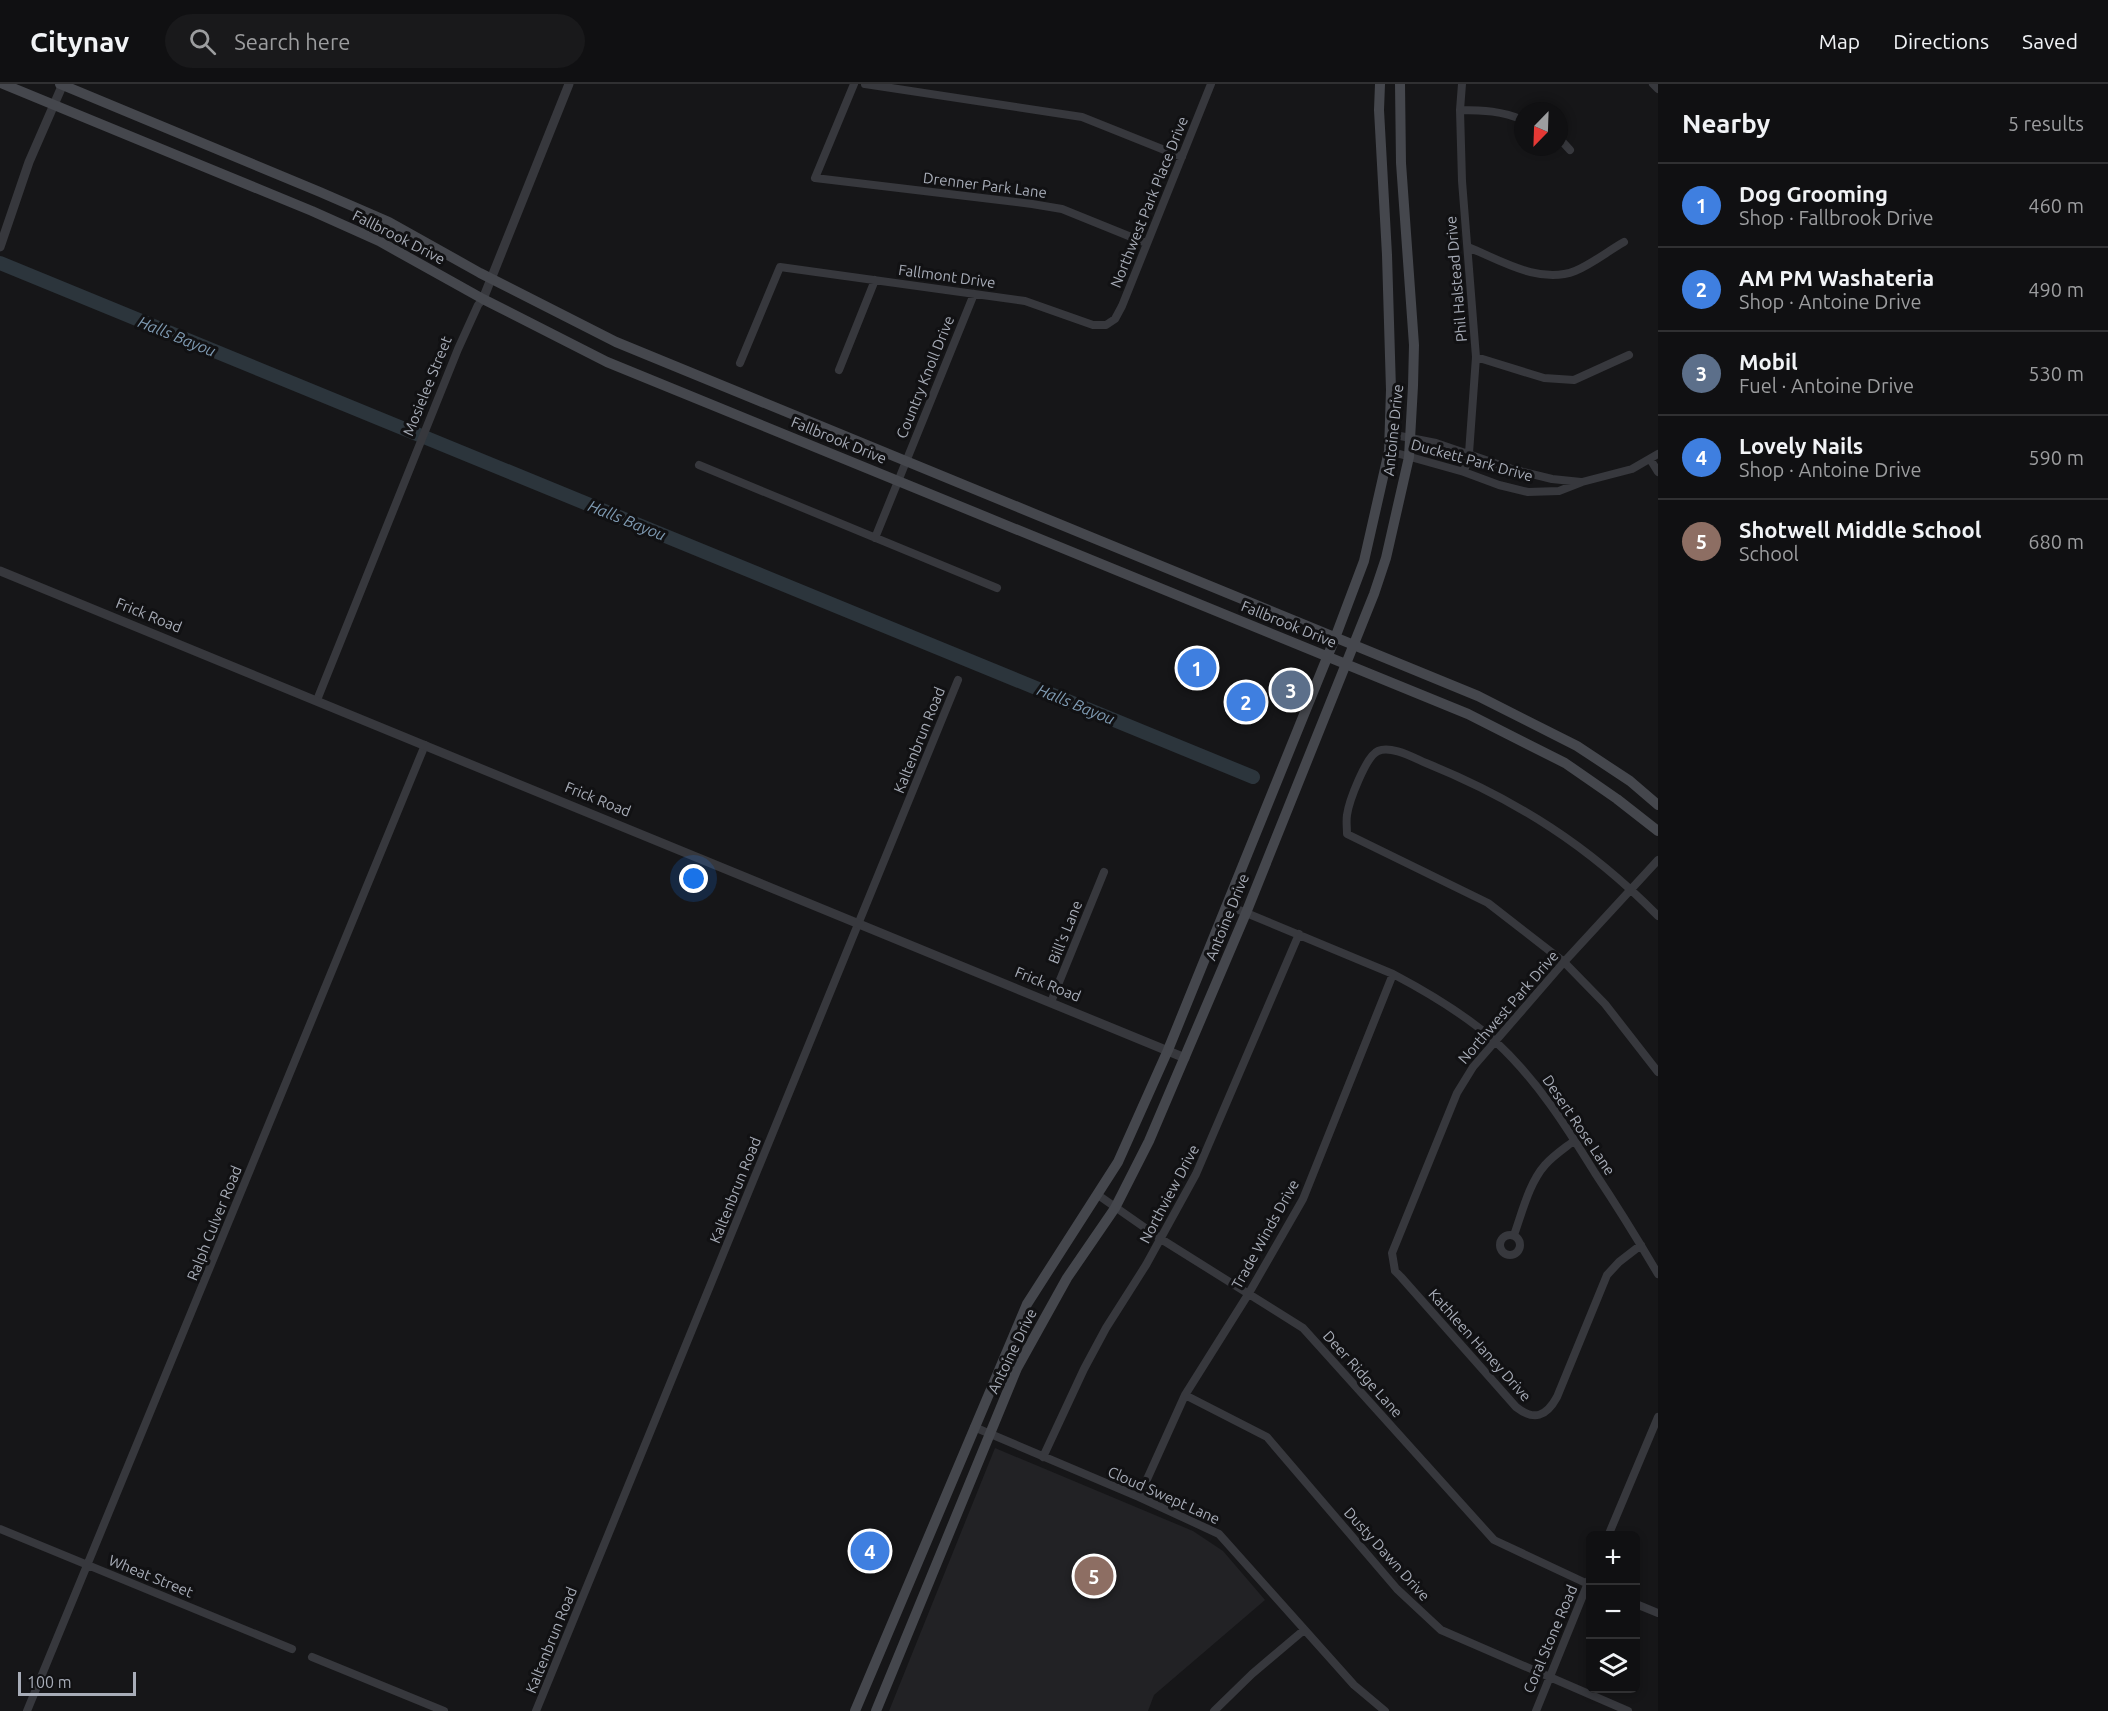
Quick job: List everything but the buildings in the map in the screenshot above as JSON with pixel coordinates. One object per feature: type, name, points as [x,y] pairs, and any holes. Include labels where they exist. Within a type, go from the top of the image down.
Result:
[{"type":"main road","name":"Fallbrook Drive","points":[[3,84],[312,211],[379,242],[483,299],[607,362],[1468,714],[1565,762],[1658,831]]},
{"type":"main road","name":"Fallbrook Drive","points":[[62,84],[389,222],[491,279],[616,342],[1478,696],[1578,746],[1630,781],[1658,804]]},
{"type":"main road","name":"Antoine Drive","points":[[855,1711],[1027,1304],[1118,1162],[1168,1050],[1364,561],[1389,451],[1392,390],[1388,255],[1379,110],[1380,84]]},
{"type":"main road","name":"Antoine Drive","points":[[876,1711],[1017,1368],[1067,1278],[1115,1208],[1149,1141],[1246,913],[1386,558],[1409,457],[1414,345],[1401,163],[1400,84]]},
{"type":"main road","points":[[1388,255],[1408,253]]},
{"type":"main road","points":[[1136,578],[1144,559]]},
{"type":"main road","points":[[892,1623],[909,1630]]},
{"type":"street","points":[[0,247],[29,162],[62,84]]},
{"type":"street","name":"Mosielee Street","points":[[317,700],[427,425],[478,304],[483,299],[569,84]]},
{"type":"street","name":"Drenner Park Lane","points":[[854,84],[815,178],[1062,209],[1146,243]]},
{"type":"street","points":[[865,84],[1082,117],[1182,157]]},
{"type":"street","name":"Northwest Park Place Drive","points":[[1106,325],[1115,319],[1211,84]]},
{"type":"street","name":"Phil Halstead Drive","points":[[1462,84],[1460,110],[1462,181],[1476,357],[1469,453],[1464,472]]},
{"type":"street","points":[[1653,84],[1658,89]]},
{"type":"street","points":[[1460,110],[1488,110],[1514,116]]},
{"type":"street","points":[[1468,247],[1522,270],[1550,276],[1574,271],[1624,242]]},
{"type":"street","name":"Fallmont Drive","points":[[740,363],[780,267],[1025,301],[1093,325],[1106,325]]},
{"type":"street","points":[[839,370],[875,280]]},
{"type":"street","name":"Country Knoll Drive","points":[[874,538],[974,294]]},
{"type":"street","points":[[1476,357],[1544,378],[1574,380],[1629,355]]},
{"type":"street","name":"Duckett Park Drive","points":[[1390,434],[1436,443],[1515,470],[1552,479],[1582,482]]},
{"type":"street","name":"Duckett Park Drive","points":[[1389,451],[1528,492],[1559,491],[1582,482],[1632,469],[1658,454]]},
{"type":"street","points":[[1650,459],[1658,472]]},
{"type":"street","points":[[699,465],[997,588]]},
{"type":"street","name":"Frick Road","points":[[0,571],[859,922],[1185,1058]]},
{"type":"street","name":"Kaltenbrun Road","points":[[536,1711],[958,680]]},
{"type":"street","name":"Ralph Culver Road","points":[[27,1711],[425,745]]},
{"type":"street","points":[[1658,915],[1596,859],[1536,816],[1488,789],[1399,752],[1384,749],[1368,759],[1349,808],[1347,834],[1488,903],[1564,962],[1605,1004],[1658,1072]]},
{"type":"street","name":"Northwest Park Drive","points":[[1393,1263],[1392,1253],[1396,1239],[1457,1093],[1473,1067],[1564,962],[1658,860]]},
{"type":"street","name":"Bill's Lane","points":[[1051,1002],[1104,872]]},
{"type":"street","name":"Desert Rose Lane","points":[[1227,905],[1393,974],[1468,1019],[1495,1042],[1540,1089],[1575,1140],[1658,1274]]},
{"type":"street","name":"Northview Drive","points":[[1042,1457],[1106,1328],[1161,1239],[1196,1174],[1217,1130],[1299,934]]},
{"type":"street","name":"Trade Winds Drive","points":[[1139,1497],[1185,1395],[1249,1293],[1303,1198],[1393,974]]},
{"type":"street","points":[[1514,1235],[1540,1171],[1556,1154],[1575,1140]]},
{"type":"street","name":"Deer Ridge Lane","points":[[1098,1194],[1161,1239],[1304,1328],[1494,1540],[1586,1581]]},
{"type":"street","name":"Kathleen Haney Drive","points":[[1393,1263],[1395,1271],[1516,1407],[1535,1416],[1547,1410],[1557,1397],[1607,1275],[1619,1262],[1641,1245]]},
{"type":"street","name":"Dusty Dawn Drive","points":[[1185,1395],[1268,1437],[1397,1589],[1441,1630],[1628,1711]]},
{"type":"street","points":[[1610,1531],[1658,1417]]},
{"type":"street","name":"Cloud Swept Lane","points":[[974,1427],[1139,1497],[1219,1534],[1354,1685],[1385,1711]]},
{"type":"street","name":"Wheat Street","points":[[0,1529],[292,1649]]},
{"type":"street","name":"Coral Stone Road","points":[[1536,1711],[1589,1585]]},
{"type":"street","points":[[1640,1606],[1658,1613]]},
{"type":"street","points":[[1214,1711],[1252,1674],[1304,1630]]},
{"type":"street","points":[[312,1657],[444,1711]]},
{"type":"shaded area","points":[[995,1448],[1193,1531],[1223,1551],[1265,1600],[1154,1695],[1148,1711],[889,1711]]},
{"type":"waterway","name":"Halls Bayou","points":[[0,263],[1253,777]]},
{"type":"place","name":"Dog Grooming","points":[[1197,668]]},
{"type":"place","name":"Mobil","points":[[1291,690]]},
{"type":"place","name":"AM PM Washateria","points":[[1246,702]]},
{"type":"place","name":"Lovely Nails","points":[[870,1551]]},
{"type":"place","name":"Shotwell Middle School","points":[[1094,1576]]}]
